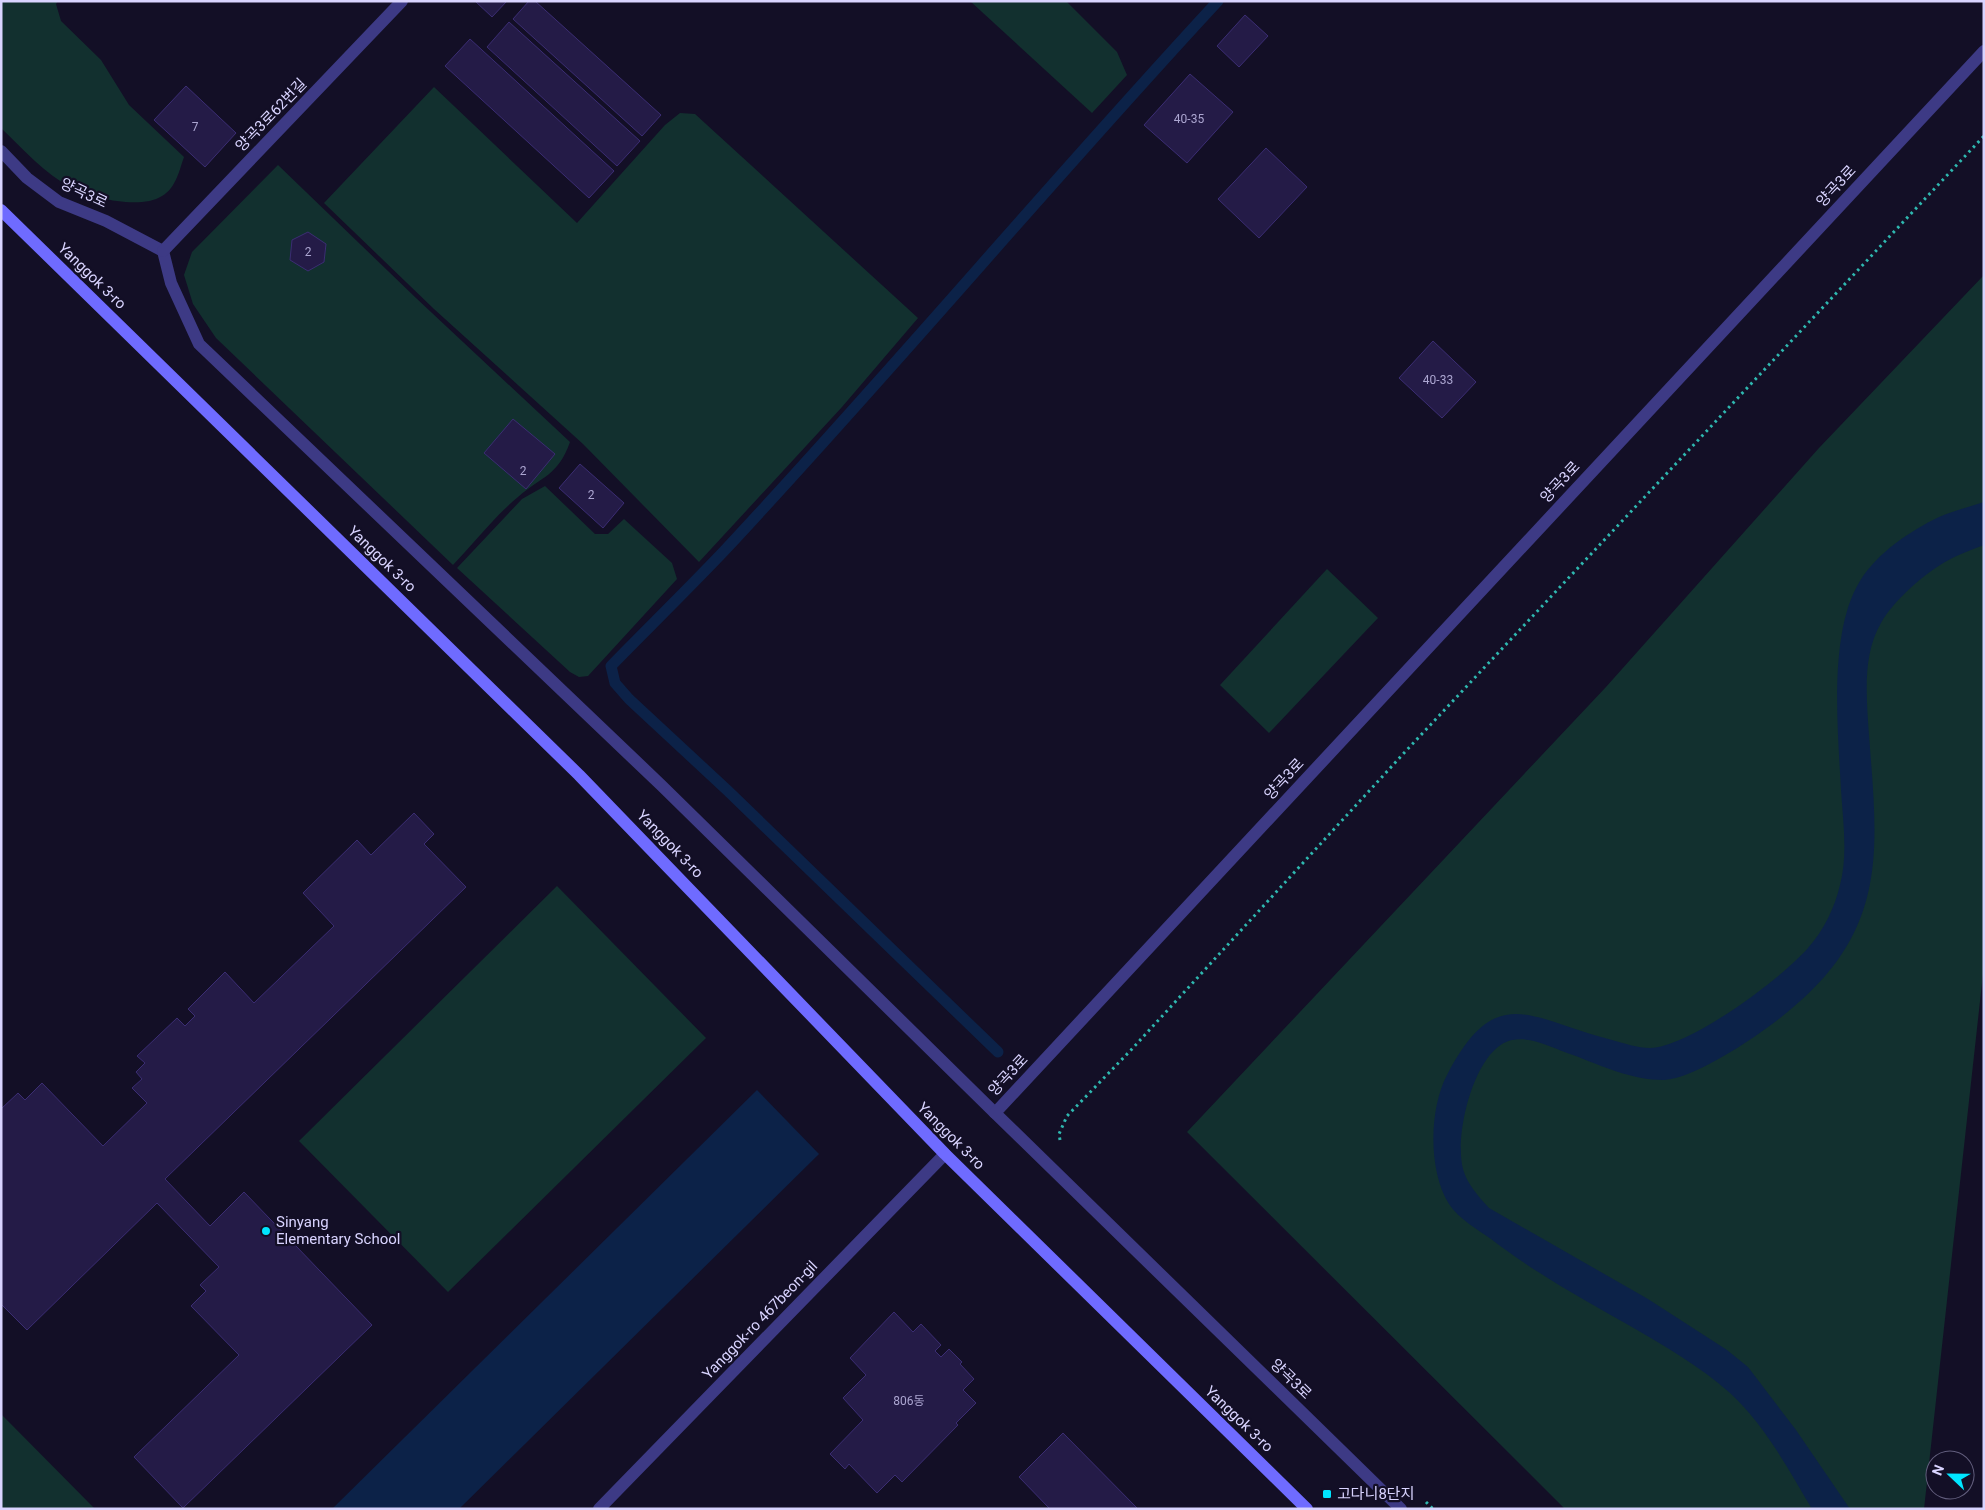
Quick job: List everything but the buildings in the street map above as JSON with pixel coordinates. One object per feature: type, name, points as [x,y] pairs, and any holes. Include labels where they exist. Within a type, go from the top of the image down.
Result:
[{"type":"street","name":"양곡3로62번길","points":[[163,251],[402,1]]},
{"type":"street","name":"양곡3로","points":[[1401,1509],[995,1113],[1984,51]]},
{"type":"street","name":"양곡3로","points":[[1,151],[27,178],[59,202],[106,221],[163,251]]},
{"type":"street","name":"Yanggok 3-ro","points":[[1,210],[579,775],[944,1154],[1307,1509]]},
{"type":"street","points":[[163,251],[171,283],[199,344],[662,786],[995,1113]]},
{"type":"street","name":"Yanggok-ro 467beon-gil","points":[[599,1509],[944,1154]]},
{"type":"path","points":[[1061,1141],[1059,1134],[1067,1116],[1131,1050],[1404,753],[1818,310],[1984,136]]},
{"type":"path","points":[[1419,1495],[1433,1509]]},
{"type":"green space","points":[[1,1],[58,1],[56,4],[61,21],[101,60],[129,105],[184,157],[176,179],[167,193],[153,200],[129,202],[104,199],[81,192],[62,182],[43,168],[1,128]]},
{"type":"green space","points":[[970,1],[1066,1],[1117,52],[1127,75],[1092,113]]},
{"type":"green space","points":[[434,87],[577,223],[665,125],[680,113],[695,114],[918,318],[842,407],[699,562],[583,444],[434,309],[324,203]]},
{"type":"green space","points":[[278,165],[416,298],[570,442],[555,469],[509,505],[453,565],[216,338],[193,304],[184,275],[192,252]]},
{"type":"green space","points":[[1984,275],[1984,965],[1931,1450],[1925,1450],[1924,1509],[1565,1509],[1187,1132],[1606,687],[1819,448]]},
{"type":"green space","points":[[545,486],[595,534],[608,534],[624,519],[672,563],[677,579],[588,676],[579,677],[570,672],[457,568],[522,499]]},
{"type":"green space","points":[[1327,569],[1378,618],[1269,733],[1220,685]]},
{"type":"green space","points":[[557,886],[706,1038],[448,1292],[299,1141]]},
{"type":"green space","points":[[1,1414],[95,1509],[1,1509]]},
{"type":"water","points":[[1984,502],[1984,545],[1945,562],[1928,574],[1893,606],[1875,634],[1867,670],[1868,721],[1874,804],[1874,842],[1871,877],[1863,912],[1848,945],[1824,977],[1791,1009],[1748,1041],[1712,1063],[1678,1078],[1664,1080],[1640,1078],[1606,1068],[1536,1041],[1512,1040],[1499,1046],[1487,1059],[1477,1076],[1465,1116],[1461,1154],[1463,1169],[1470,1185],[1489,1208],[1648,1299],[1727,1350],[1748,1367],[1796,1430],[1850,1509],[1812,1509],[1765,1433],[1730,1393],[1695,1366],[1670,1350],[1560,1286],[1525,1263],[1469,1223],[1453,1209],[1442,1190],[1437,1175],[1434,1158],[1434,1122],[1441,1089],[1465,1045],[1482,1026],[1500,1016],[1518,1014],[1537,1017],[1641,1047],[1650,1048],[1667,1045],[1711,1024],[1734,1009],[1778,976],[1808,948],[1819,934],[1832,910],[1838,893],[1844,862],[1837,682],[1843,627],[1850,602],[1867,571],[1875,561],[1895,544],[1939,517]]},
{"type":"water","points":[[757,1090],[819,1154],[459,1509],[332,1509]]},
{"type":"waterway","points":[[998,1052],[727,790],[629,699],[615,683],[611,666],[711,565],[788,482],[1094,137],[1218,1]]},
{"type":"place","name":"Sinyang Elementary School","points":[[266,1231]]},
{"type":"place","name":"고다니8단지","points":[[1327,1494]]}]
